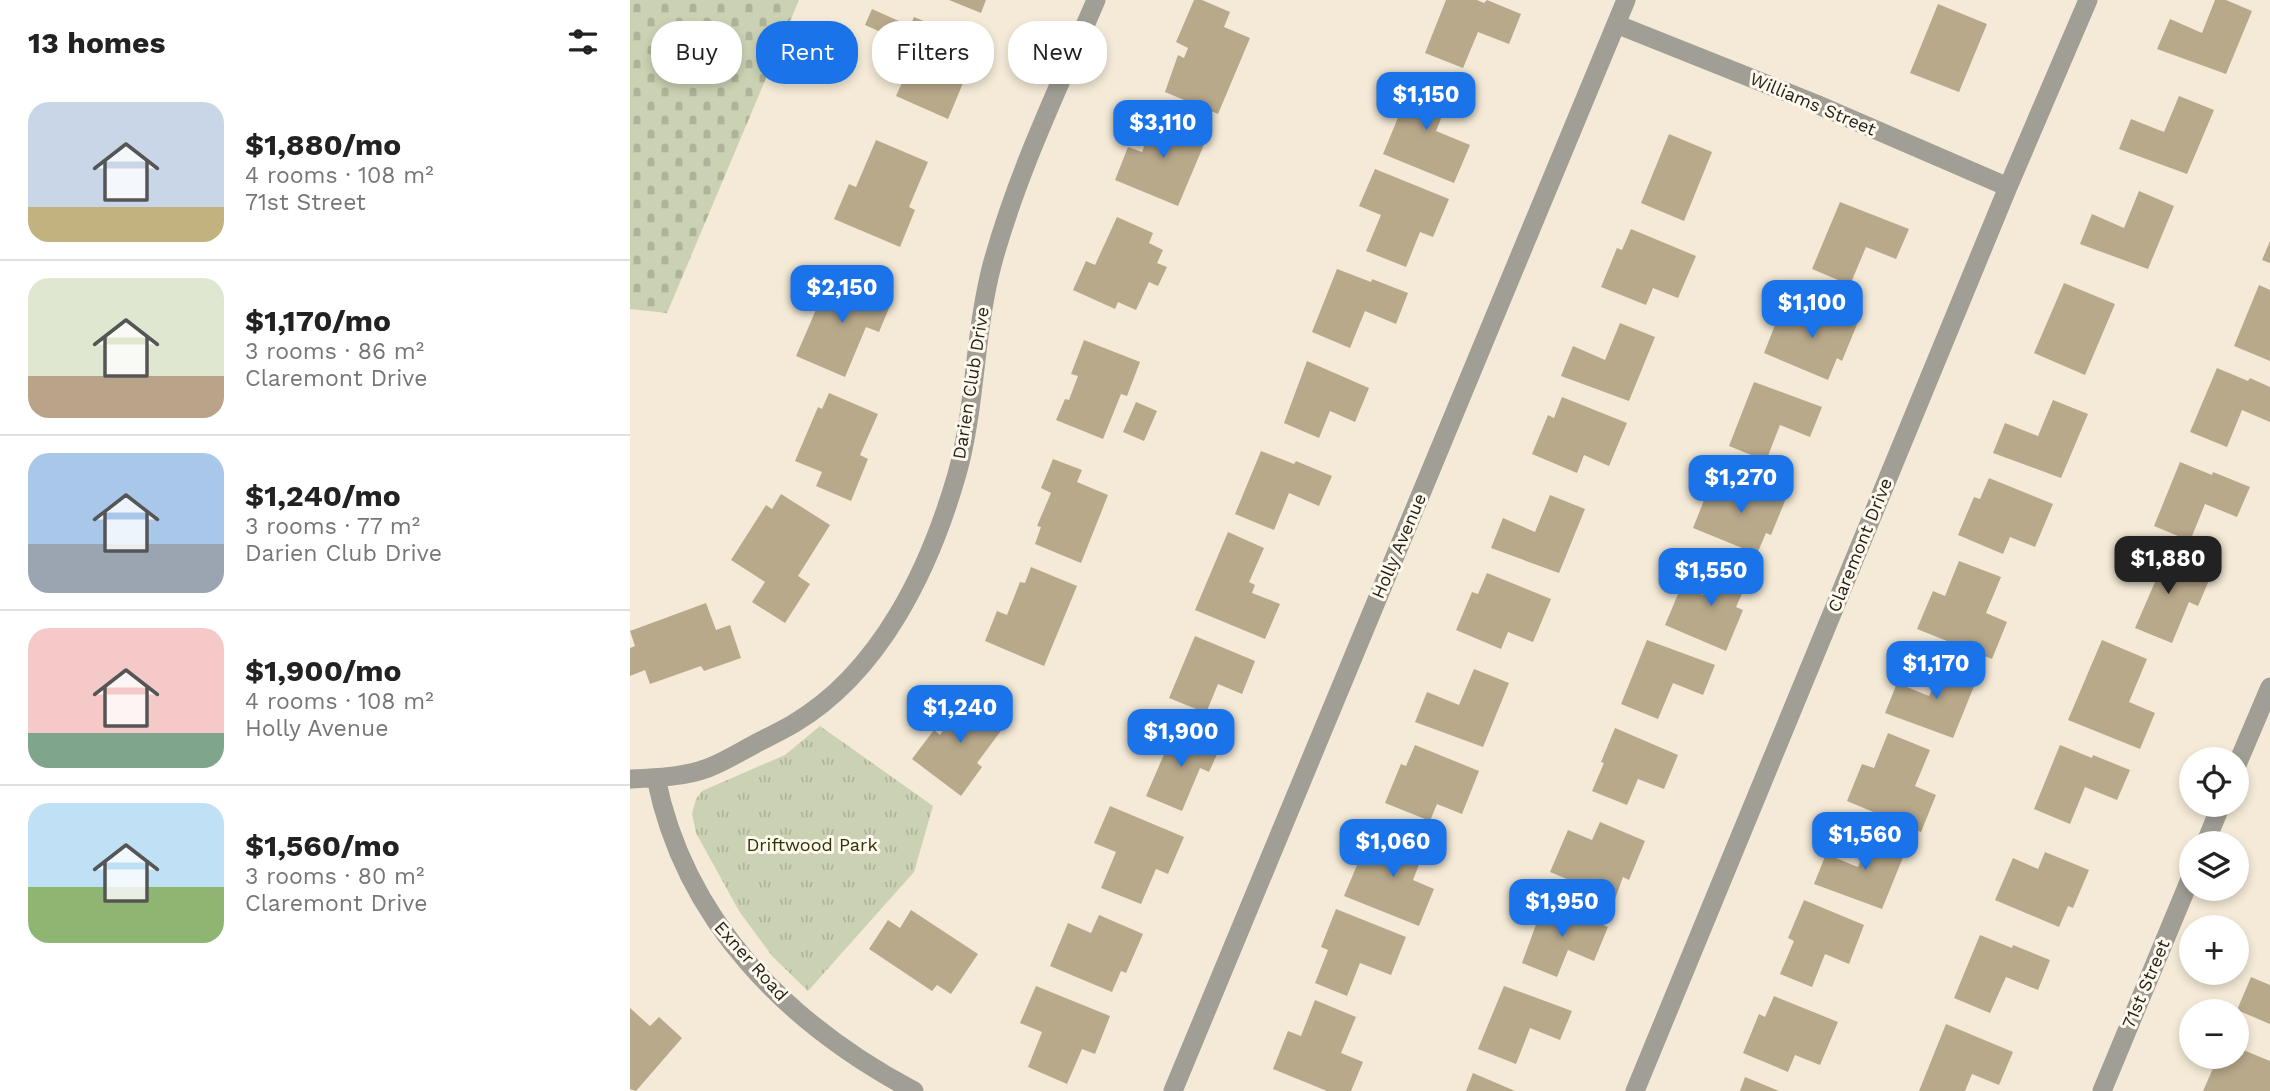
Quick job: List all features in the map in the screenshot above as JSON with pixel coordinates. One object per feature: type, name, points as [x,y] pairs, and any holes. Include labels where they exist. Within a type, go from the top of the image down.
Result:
[{"type":"street","name":"Darien Club Drive","points":[[630,779],[656,778],[707,768],[794,724],[841,687],[861,667],[896,617],[934,540],[957,472],[970,409],[982,311],[991,268],[1016,186],[1096,0]]},
{"type":"street","name":"Holly Avenue","points":[[1173,1091],[1626,0]]},
{"type":"street","name":"Claremont Drive","points":[[1635,1091],[2008,187],[2088,0]]},
{"type":"street","name":"Williams Street","points":[[1616,24],[1816,104],[2008,187]]},
{"type":"street","points":[[2244,747],[2270,687]]},
{"type":"street","name":"Exner Road","points":[[656,778],[663,812],[681,860],[717,925],[793,1009],[835,1044],[914,1091]]},
{"type":"street","name":"71st Street","points":[[2102,1091],[2181,901]]},
{"type":"green space","points":[[630,0],[799,0],[790,21],[756,21],[756,84],[764,84],[667,313],[630,309]]},
{"type":"green space","name":"Driftwood Park","points":[[820,726],[933,806],[914,872],[808,991],[772,956],[739,911],[696,833],[692,814],[696,799],[702,791],[785,755]]},
{"type":"building","points":[[949,0],[986,0],[981,13]]},
{"type":"building","points":[[1194,0],[1202,0],[1230,12],[1224,27],[1250,38],[1218,114],[1165,92],[1178,55],[1184,58],[1188,48],[1176,42]]},
{"type":"building","points":[[1446,0],[1477,0],[1484,3],[1487,0],[1521,14],[1509,44],[1478,32],[1463,68],[1425,53]]},
{"type":"building","points":[[2215,0],[2226,0],[2252,11],[2226,74],[2157,49],[2170,19],[2202,33]]},
{"type":"building","points":[[1938,4],[1987,24],[1959,92],[1910,73]]},
{"type":"building","points":[[872,9],[899,21],[872,21],[872,28],[865,25]]},
{"type":"building","points":[[1416,74],[1453,89],[1436,131],[1470,145],[1454,183],[1383,154]]},
{"type":"building","points":[[901,84],[963,84],[948,119],[896,96]]},
{"type":"building","points":[[2179,96],[2214,110],[2187,174],[2119,149],[2131,119],[2164,132]]},
{"type":"building","points":[[1158,115],[1208,135],[1178,206],[1115,180],[1128,147],[1142,152],[1148,136],[1137,132],[1141,123],[1153,128]]},
{"type":"building","points":[[1669,134],[1712,152],[1684,221],[1641,203]]},
{"type":"building","points":[[876,140],[928,162],[909,207],[915,210],[900,247],[834,219],[849,184],[856,187]]},
{"type":"building","points":[[1375,169],[1449,199],[1433,237],[1420,232],[1406,267],[1366,251],[1381,215],[1359,206]]},
{"type":"building","points":[[2139,191],[2174,206],[2148,269],[2080,244],[2092,214],[2124,228]]},
{"type":"building","points":[[1840,202],[1909,229],[1896,259],[1866,247],[1850,285],[1812,269]]},
{"type":"building","points":[[1117,217],[1153,233],[1149,243],[1163,250],[1157,263],[1167,267],[1158,286],[1149,282],[1136,310],[1118,302],[1115,309],[1073,290],[1086,261],[1095,265]]},
{"type":"building","points":[[1631,229],[1696,256],[1678,298],[1653,288],[1646,305],[1601,287],[1617,248],[1622,250]]},
{"type":"building","points":[[2270,241],[2270,263],[2262,260]]},
{"type":"building","points":[[1337,269],[1408,293],[1396,324],[1365,311],[1350,348],[1312,332]]},
{"type":"building","points":[[831,275],[892,301],[879,332],[866,327],[845,377],[796,356]]},
{"type":"building","points":[[2064,283],[2115,304],[2085,375],[2034,353]]},
{"type":"building","points":[[2259,285],[2270,290],[2270,361],[2234,346]]},
{"type":"building","points":[[1813,304],[1858,322],[1842,361],[1837,358],[1828,380],[1764,353],[1781,310],[1806,321]]},
{"type":"building","points":[[1620,323],[1655,337],[1629,401],[1561,376],[1573,346],[1605,360]]},
{"type":"building","points":[[1084,340],[1140,362],[1127,396],[1121,394],[1103,439],[1056,420],[1065,399],[1069,400],[1078,376],[1071,374]]},
{"type":"building","points":[[1307,361],[1369,388],[1355,422],[1330,411],[1319,438],[1284,423]]},
{"type":"building","points":[[2217,368],[2270,387],[2270,422],[2242,410],[2227,447],[2190,432]]},
{"type":"building","points":[[1754,382],[1822,407],[1810,437],[1780,425],[1766,461],[1729,446]]},
{"type":"building","points":[[829,393],[878,414],[860,455],[868,459],[851,501],[816,486],[822,472],[795,461],[818,407],[822,409]]},
{"type":"building","points":[[1562,397],[1627,423],[1609,466],[1584,455],[1577,473],[1532,454],[1548,415],[1554,418]]},
{"type":"building","points":[[2053,400],[2088,414],[2061,478],[1993,453],[2005,423],[2038,436]]},
{"type":"building","points":[[1136,402],[1157,411],[1144,441],[1123,432]]},
{"type":"building","points":[[1261,451],[1294,464],[1296,461],[1332,476],[1319,506],[1289,493],[1274,530],[1235,514]]},
{"type":"building","points":[[1053,459],[1082,470],[1077,482],[1108,495],[1081,563],[1035,544],[1041,527],[1037,526],[1051,493],[1041,488]]},
{"type":"building","points":[[2180,462],[2250,487],[2237,517],[2205,504],[2190,541],[2154,526]]},
{"type":"building","points":[[1742,478],[1787,496],[1771,535],[1766,533],[1757,554],[1693,528],[1710,485],[1735,495]]},
{"type":"building","points":[[1989,478],[2053,504],[2035,547],[2010,537],[2003,554],[1958,535],[1974,497],[1980,499]]},
{"type":"building","points":[[781,494],[830,525],[798,576],[810,584],[785,623],[752,602],[765,582],[731,560],[766,505],[772,509]]},
{"type":"building","points":[[1550,495],[1585,509],[1559,573],[1491,548],[1503,518],[1535,532]]},
{"type":"building","points":[[1228,532],[1264,548],[1249,582],[1255,585],[1252,593],[1280,604],[1265,639],[1195,610]]},
{"type":"building","points":[[2147,552],[2210,578],[2198,606],[2189,602],[2172,643],[2135,628],[2155,582],[2137,574]]},
{"type":"building","points":[[1959,561],[2001,577],[1986,613],[2007,622],[1992,659],[1917,629],[1933,591],[1945,596]]},
{"type":"building","points":[[1717,563],[1750,576],[1736,607],[1743,610],[1726,651],[1665,625],[1681,587],[1703,595]]},
{"type":"building","points":[[1031,567],[1077,586],[1044,666],[985,641],[997,611],[1007,615],[1020,582],[1025,583]]},
{"type":"building","points":[[1487,573],[1551,599],[1533,642],[1508,632],[1501,649],[1456,630],[1472,592],[1478,594]]},
{"type":"building","points":[[706,603],[716,630],[730,625],[741,658],[704,671],[701,666],[650,684],[645,670],[630,676],[630,648],[635,646],[630,631]]},
{"type":"building","points":[[1195,636],[1255,661],[1242,694],[1218,684],[1206,713],[1169,698]]},
{"type":"building","points":[[1647,640],[1715,665],[1703,695],[1673,683],[1658,719],[1621,704]]},
{"type":"building","points":[[2102,640],[2147,659],[2129,702],[2155,713],[2140,749],[2068,720]]},
{"type":"building","points":[[1945,659],[1979,674],[1953,738],[1885,713],[1897,683],[1929,696]]},
{"type":"building","points":[[1474,669],[1509,683],[1483,747],[1415,722],[1427,692],[1459,705]]},
{"type":"building","points":[[965,694],[1006,724],[977,763],[982,767],[961,796],[912,759],[934,730],[940,735]]},
{"type":"building","points":[[1615,728],[1678,755],[1664,789],[1638,779],[1627,805],[1592,791]]},
{"type":"building","points":[[1175,729],[1220,748],[1209,772],[1200,768],[1182,811],[1146,796]]},
{"type":"building","points":[[1888,733],[1930,750],[1915,786],[1936,795],[1921,832],[1847,801],[1862,764],[1874,768]]},
{"type":"building","points":[[1415,745],[1479,771],[1462,814],[1437,804],[1430,821],[1385,803],[1401,764],[1406,766]]},
{"type":"building","points":[[2060,745],[2130,770],[2117,800],[2085,787],[2070,824],[2034,809]]},
{"type":"building","points":[[1110,806],[1184,837],[1168,874],[1156,869],[1141,904],[1101,888],[1116,852],[1094,843]]},
{"type":"building","points":[[1600,822],[1645,841],[1629,880],[1623,877],[1615,899],[1550,872],[1568,830],[1592,840]]},
{"type":"building","points":[[1386,828],[1427,844],[1413,880],[1434,889],[1419,926],[1344,896],[1360,858],[1371,863]]},
{"type":"building","points":[[1873,831],[1908,845],[1882,909],[1814,884],[1826,854],[1858,867]]},
{"type":"building","points":[[2045,852],[2089,870],[2073,908],[2068,906],[2059,927],[1995,900],[2013,858],[2038,869]]},
{"type":"building","points":[[1545,900],[1608,927],[1594,961],[1568,950],[1557,977],[1522,963]]},
{"type":"building","points":[[1804,900],[1864,925],[1849,964],[1825,954],[1812,987],[1780,974],[1794,941],[1788,938]]},
{"type":"building","points":[[1336,909],[1406,937],[1391,975],[1360,963],[1347,996],[1315,983],[1328,950],[1321,947]]},
{"type":"building","points":[[911,910],[978,954],[951,994],[937,985],[932,991],[869,949],[888,920],[900,928]]},
{"type":"building","points":[[1099,915],[1143,934],[1126,973],[1121,971],[1112,992],[1050,966],[1068,923],[1091,933]]},
{"type":"building","points":[[1980,935],[2050,960],[2038,990],[2006,977],[1990,1013],[1954,998]]},
{"type":"building","points":[[2251,977],[2270,985],[2270,1024],[2249,1015],[2249,999],[2242,999]]},
{"type":"building","points":[[1036,986],[1110,1016],[1095,1054],[1082,1049],[1067,1084],[1028,1067],[1042,1032],[1020,1023]]},
{"type":"building","points":[[1504,986],[1572,1011],[1560,1040],[1530,1028],[1516,1064],[1478,1049]]},
{"type":"building","points":[[1774,996],[1838,1022],[1820,1065],[1795,1055],[1788,1072],[1743,1053],[1759,1014],[1765,1017]]},
{"type":"building","points":[[1315,1000],[1356,1017],[1341,1053],[1363,1062],[1351,1091],[1327,1091],[1273,1069],[1288,1031],[1301,1036]]},
{"type":"building","points":[[630,1008],[650,1026],[659,1017],[682,1038],[636,1091],[630,1089]]},
{"type":"building","points":[[1946,1024],[2013,1052],[1999,1085],[1972,1074],[1965,1091],[1919,1091]]},
{"type":"building","points":[[2249,1052],[2270,1061],[2270,1091],[2203,1091],[2213,1069],[2249,1069]]},
{"type":"building","points":[[1473,1073],[1515,1091],[1466,1091]]},
{"type":"building","points":[[1745,1077],[1779,1091],[1740,1091]]}]
